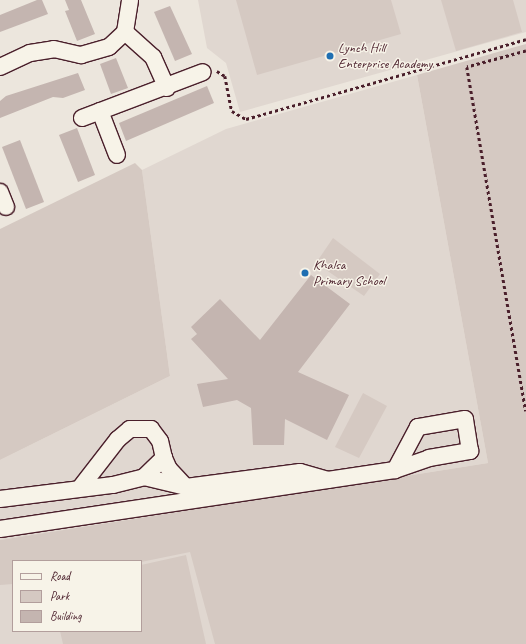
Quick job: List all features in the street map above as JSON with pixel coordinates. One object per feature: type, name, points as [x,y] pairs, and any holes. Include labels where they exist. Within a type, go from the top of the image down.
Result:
[{"type":"street","points":[[0,67],[30,53],[54,49],[81,55],[109,47],[125,32],[130,0]]},
{"type":"street","points":[[125,32],[153,57],[167,88]]},
{"type":"street","points":[[82,118],[167,88],[203,72]]},
{"type":"street","points":[[100,111],[117,155]]},
{"type":"street","points":[[0,529],[395,470],[429,458],[470,451],[465,419],[418,427],[395,470]]},
{"type":"street","points":[[80,488],[118,439],[130,429],[151,429],[160,441],[168,469],[186,487]]},
{"type":"street","points":[[144,477],[164,458]]},
{"type":"street","points":[[0,498],[114,485],[144,477],[186,487],[300,472],[329,481]]},
{"type":"path","points":[[203,72],[217,71],[225,76],[232,111],[246,119],[526,39]]},
{"type":"path","points":[[526,51],[468,67],[526,411]]},
{"type":"shaded area","name":"Lynch Hill Enterprise Academy","points":[[198,0],[526,0],[526,32],[240,112],[226,63],[207,48]]},
{"type":"shaded area","name":"Khalsa Primary School","points":[[417,75],[488,463],[0,540],[0,460],[170,376],[142,170],[226,129]]},
{"type":"shaded area","points":[[192,539],[222,644],[0,644],[0,563],[12,561],[12,632],[142,632],[142,561]]},
{"type":"green space","points":[[236,0],[391,0],[401,34],[257,75]]},
{"type":"green space","points":[[441,0],[513,0],[522,32],[456,51]]},
{"type":"green space","points":[[526,44],[526,644],[215,644],[190,552],[142,562],[142,560],[12,560],[12,584],[0,585],[0,540],[488,463],[417,75]]},
{"type":"green space","points":[[135,163],[142,170],[170,376],[0,460],[0,229]]},
{"type":"green space","points":[[333,238],[380,274],[364,296],[316,263]]},
{"type":"green space","points":[[363,393],[387,406],[359,458],[335,447]]},
{"type":"green space","points":[[186,555],[206,644],[63,644],[60,632],[142,632],[142,565]]},
{"type":"building","points":[[37,0],[42,0],[48,14],[0,32],[0,15]]},
{"type":"building","points":[[65,0],[81,0],[95,34],[77,41],[65,11],[69,10]]},
{"type":"building","points":[[170,6],[192,54],[175,61],[154,12]]},
{"type":"building","points":[[116,58],[128,88],[111,94],[100,64]]},
{"type":"building","points":[[78,73],[85,90],[63,98],[53,97],[0,118],[0,101],[6,96]]},
{"type":"building","points":[[207,86],[214,103],[126,141],[119,123]]},
{"type":"building","points":[[77,128],[95,175],[78,182],[59,135]]},
{"type":"building","points":[[20,140],[44,202],[26,209],[2,147]]},
{"type":"building","points":[[311,275],[350,304],[298,372],[349,395],[327,440],[285,419],[284,445],[253,445],[251,408],[237,400],[203,407],[197,384],[228,379],[191,339],[197,334],[191,327],[220,299],[260,340]]},
{"type":"place","name":"Lynch Hill Enterprise Academy","points":[[330,56]]},
{"type":"place","name":"Khalsa Primary School","points":[[305,273]]}]
